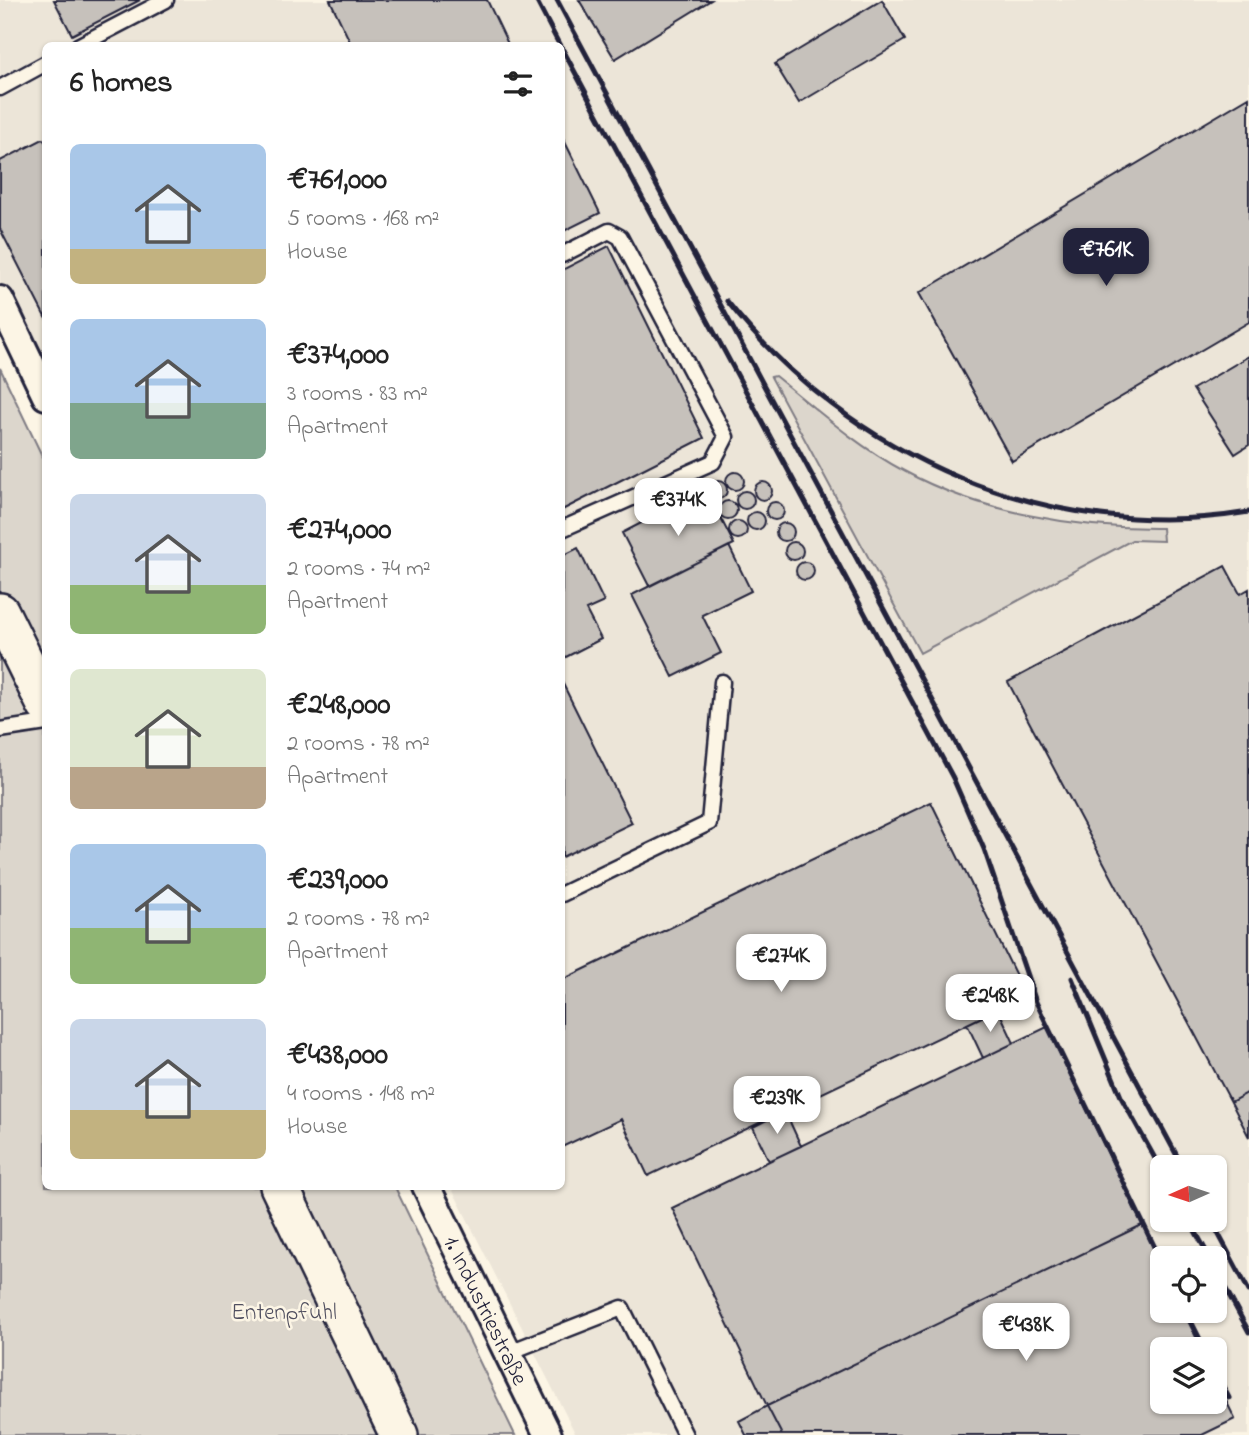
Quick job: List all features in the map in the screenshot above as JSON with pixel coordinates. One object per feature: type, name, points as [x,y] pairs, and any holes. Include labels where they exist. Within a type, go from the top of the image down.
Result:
[{"type":"main road","points":[[0,611],[42,697]]},
{"type":"main road","points":[[281,1190],[399,1435]]},
{"type":"street","points":[[0,300],[42,388]]},
{"type":"street","name":"1. Industriestraße","points":[[428,1190],[548,1435]]},
{"type":"lane","points":[[86,42],[166,0]]},
{"type":"lane","points":[[0,88],[42,65]]},
{"type":"lane","points":[[565,253],[609,231],[620,237],[726,437],[713,462],[565,528]]},
{"type":"lane","points":[[565,893],[709,823],[722,682]]},
{"type":"lane","points":[[0,730],[42,724]]},
{"type":"lane","points":[[508,1353],[622,1308],[685,1435]]},
{"type":"shaded area","points":[[0,0],[1249,0],[1249,1435],[576,1435],[453,1190],[565,1190],[565,42],[42,42],[42,374],[0,290]]},
{"type":"green space","name":"Entenpfuhl","points":[[0,368],[42,456],[42,1190],[396,1190],[515,1435],[0,1435]]},
{"type":"green space","points":[[775,376],[870,450],[933,485],[996,507],[1029,515],[1096,525],[1162,528],[1163,541],[1132,540],[920,653],[771,377]]},
{"type":"building","points":[[54,0],[140,0],[72,35]]},
{"type":"building","points":[[330,0],[487,0],[507,42],[350,42]]},
{"type":"building","points":[[579,0],[711,0],[615,59]]},
{"type":"building","points":[[882,0],[905,40],[799,103],[775,64]]},
{"type":"building","points":[[1249,97],[1249,322],[1012,461],[919,293]]},
{"type":"building","points":[[42,140],[42,311],[0,229],[0,161]]},
{"type":"building","points":[[565,142],[600,213],[565,230]]},
{"type":"building","points":[[609,246],[704,438],[565,508],[565,268]]},
{"type":"building","points":[[1249,356],[1249,445],[1235,454],[1193,389]]},
{"type":"building","points":[[735,472],[741,475],[744,481],[741,487],[735,490],[729,487],[726,481],[729,475]]},
{"type":"building","points":[[718,481],[724,484],[727,490],[724,496],[718,499],[712,496],[709,490],[712,484]]},
{"type":"building","points":[[763,482],[769,485],[772,491],[769,497],[763,500],[757,497],[754,491],[757,485]]},
{"type":"building","points":[[704,486],[734,544],[649,586],[622,533],[684,501]]},
{"type":"building","points":[[745,491],[751,494],[754,500],[751,506],[745,509],[739,506],[736,500],[739,494]]},
{"type":"building","points":[[728,501],[734,504],[737,510],[734,516],[728,519],[722,516],[719,510],[722,504]]},
{"type":"building","points":[[775,502],[781,505],[784,511],[781,517],[775,520],[769,517],[766,511],[769,505]]},
{"type":"building","points":[[756,512],[762,515],[765,521],[762,527],[756,530],[750,527],[747,521],[750,515]]},
{"type":"building","points":[[738,521],[744,524],[747,530],[744,536],[738,539],[732,536],[729,530],[732,524]]},
{"type":"building","points":[[785,523],[791,526],[794,532],[791,538],[785,541],[779,538],[776,532],[779,526]]},
{"type":"building","points":[[794,542],[800,545],[803,551],[800,557],[794,560],[788,557],[785,551],[788,545]]},
{"type":"building","points":[[729,546],[751,591],[702,615],[721,653],[673,677],[632,595]]},
{"type":"building","points":[[578,548],[604,602],[586,610],[601,639],[565,657],[565,554]]},
{"type":"building","points":[[805,562],[811,565],[814,571],[811,577],[805,580],[799,577],[796,571],[799,565]]},
{"type":"building","points":[[1225,566],[1240,594],[1249,589],[1249,1092],[1231,1102],[1008,682]]},
{"type":"building","points":[[565,688],[632,823],[565,856]]},
{"type":"building","points":[[931,802],[1026,996],[648,1176],[621,1119],[565,1146],[565,979]]},
{"type":"building","points":[[998,1009],[1014,1043],[983,1058],[967,1024]]},
{"type":"building","points":[[1047,1027],[1142,1225],[767,1406],[672,1208]]},
{"type":"building","points":[[1249,1092],[1249,1137],[1231,1102]]},
{"type":"building","points":[[785,1111],[801,1146],[769,1161],[753,1127]]},
{"type":"building","points":[[1142,1225],[1152,1246],[1150,1323],[1189,1323],[1196,1337],[1150,1337],[1150,1414],[1227,1414],[1227,1403],[1235,1419],[1202,1435],[782,1435],[767,1406]]},
{"type":"building","points":[[767,1406],[782,1435],[746,1435],[739,1421]]},
{"type":"railway","points":[[536,0],[558,42]]},
{"type":"railway","points":[[557,0],[1177,1155]]},
{"type":"railway","points":[[565,54],[953,778],[984,849],[1036,1002],[1154,1246]]},
{"type":"railway","points":[[727,301],[777,356],[832,405],[894,445],[959,478],[1029,501],[1101,515],[1174,519],[1249,512]]},
{"type":"railway","points":[[1072,978],[1122,1099],[1153,1155]]},
{"type":"railway","points":[[1196,1232],[1203,1246]]},
{"type":"railway","points":[[1217,1232],[1249,1291]]},
{"type":"railway","points":[[1227,1291],[1249,1332]]},
{"type":"railway","points":[[1192,1323],[1199,1337]]},
{"type":"railway","points":[[1227,1394],[1229,1398]]}]
